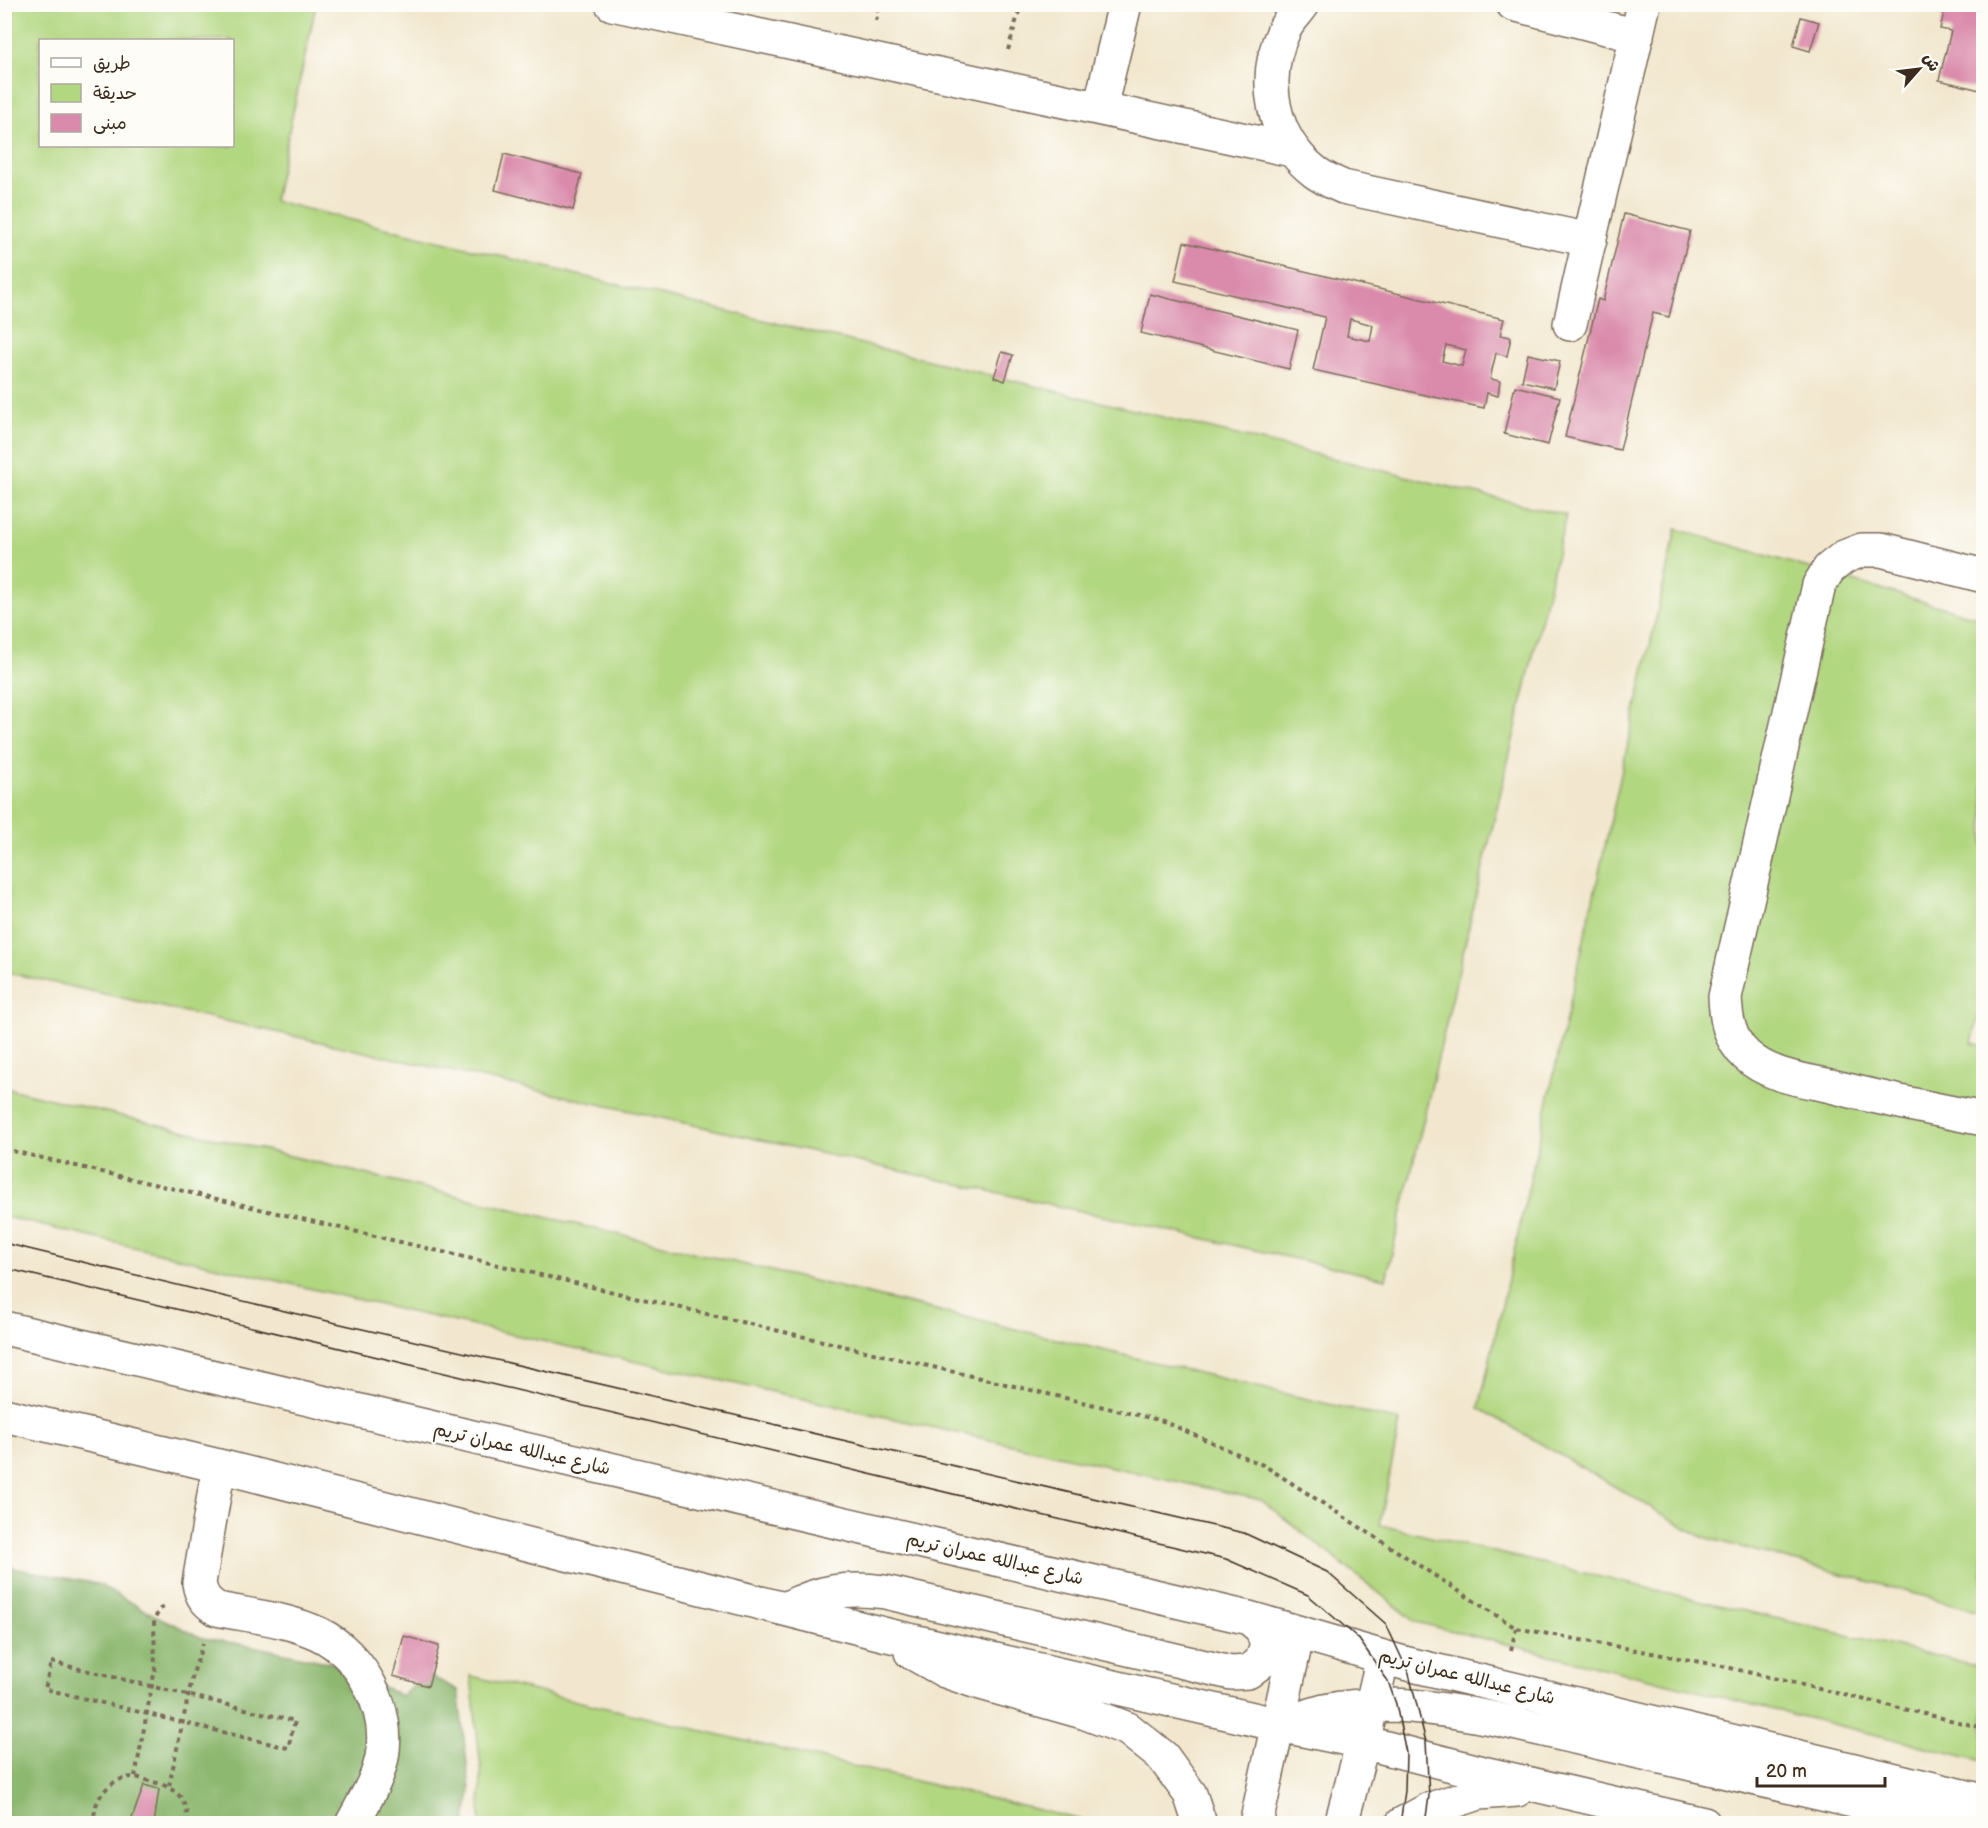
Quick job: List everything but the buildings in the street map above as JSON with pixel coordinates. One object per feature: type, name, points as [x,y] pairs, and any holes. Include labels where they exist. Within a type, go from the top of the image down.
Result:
[{"type":"street","points":[[612,4],[1292,150]]},
{"type":"street","points":[[1100,108],[1125,4]]},
{"type":"street","points":[[1303,4],[1285,28],[1273,58],[1271,90],[1277,122],[1292,150],[1316,172],[1343,188],[1590,240]]},
{"type":"street","points":[[1513,4],[1637,36]]},
{"type":"street","points":[[1570,324],[1644,4]]},
{"type":"street","points":[[1983,576],[1881,550],[1862,550],[1844,557],[1829,569],[1819,585],[1725,997],[1726,1018],[1733,1038],[1746,1055],[1763,1068],[1783,1075],[1900,1103],[1983,1119]]},
{"type":"street","name":"شارع عبدالله عمران تريم","points":[[4,1328],[1249,1618],[1383,1657],[1982,1801]]},
{"type":"street","points":[[4,1415],[887,1635],[1279,1725],[1363,1742],[1483,1773],[1704,1824]]},
{"type":"street","points":[[219,1467],[199,1583],[209,1601],[294,1624],[321,1635],[345,1652],[363,1674],[376,1699],[383,1728],[382,1757],[371,1787],[352,1824]]},
{"type":"street","points":[[785,1609],[808,1597],[834,1591],[860,1589],[885,1592],[1232,1673],[1248,1672],[1261,1662],[1267,1646],[1262,1629],[1249,1618]]},
{"type":"street","points":[[1256,1824],[1298,1632]]},
{"type":"street","points":[[887,1635],[915,1655],[945,1671],[1086,1713],[1128,1729],[1163,1757],[1190,1794],[1200,1824]]},
{"type":"street","points":[[1341,1824],[1383,1657]]},
{"type":"street","points":[[1279,1725],[1325,1711],[1372,1705],[1417,1705],[1496,1719],[1870,1805],[1907,1809],[1944,1808],[1982,1801]]},
{"type":"street","points":[[1402,1824],[1428,1810],[1479,1793],[1554,1788]]},
{"type":"path","points":[[998,87],[1021,4]]},
{"type":"path","points":[[4,1149],[1163,1421],[1265,1467],[1516,1628],[1722,1666],[1983,1728]]},
{"type":"path","points":[[135,1777],[152,1686],[156,1651],[153,1634],[154,1620],[160,1610],[209,1601],[169,1786]]},
{"type":"path","points":[[51,1662],[190,1696],[295,1721],[288,1748],[45,1689],[51,1662]]},
{"type":"path","points":[[95,1824],[96,1806],[101,1794],[110,1784],[123,1778],[135,1777],[169,1786],[180,1796],[187,1808],[188,1824]]},
{"type":"green space","points":[[5,5],[316,5],[274,201],[1566,515],[1386,1279],[5,972]]},
{"type":"green space","points":[[1676,529],[1983,619],[1984,993],[1972,1043],[1984,1046],[1983,1612],[1700,1536],[1479,1408]]},
{"type":"green space","points":[[5,1088],[1400,1421],[1380,1525],[1983,1667],[1983,1761],[1416,1622],[1261,1500],[402,1310],[5,1217]]},
{"type":"green space","points":[[5,1564],[18,1569],[98,1584],[146,1611],[202,1638],[253,1646],[335,1664],[402,1696],[426,1674],[458,1690],[470,1790],[466,1823],[5,1824]]},
{"type":"green space","points":[[471,1676],[1087,1823],[480,1823],[481,1769]]},
{"type":"tram line","points":[[4,1243],[293,1313],[1244,1533],[1327,1572],[1386,1624],[1409,1674],[1426,1742],[1429,1796],[1425,1824]]},
{"type":"tram line","points":[[4,1268],[1226,1559],[1308,1595],[1358,1638],[1388,1681],[1396,1704],[1406,1753],[1405,1791],[1400,1824]]}]
